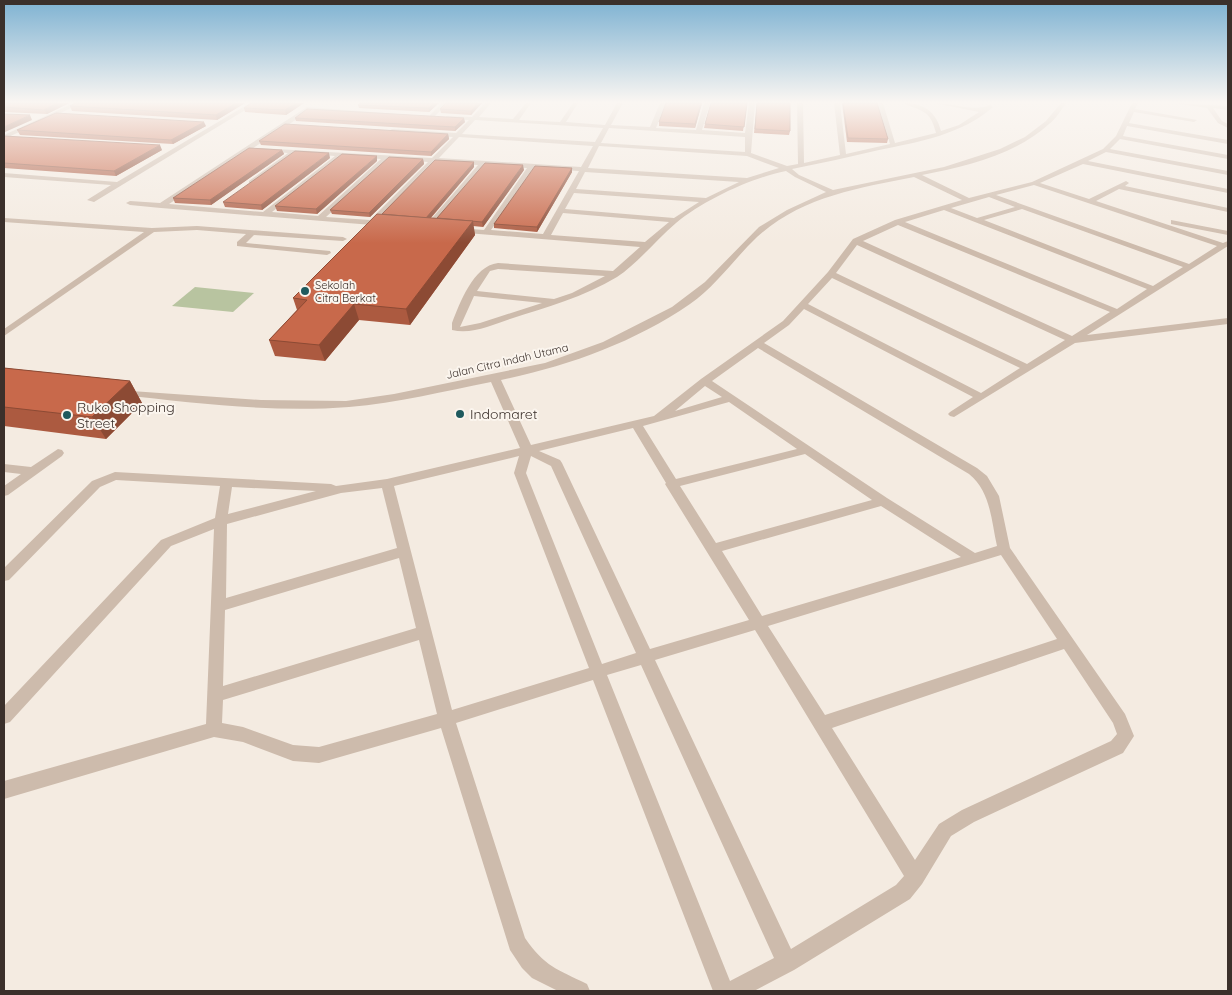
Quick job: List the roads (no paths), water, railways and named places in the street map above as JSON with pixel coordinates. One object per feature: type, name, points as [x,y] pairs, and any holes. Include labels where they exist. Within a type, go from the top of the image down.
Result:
[{"type":"street","points":[[161,206],[246,149]]},
{"type":"street","points":[[270,149],[748,180]]},
{"type":"street","points":[[372,223],[445,149]]},
{"type":"street","points":[[546,237],[594,149]]},
{"type":"street","points":[[634,149],[739,159],[773,172],[797,176]]},
{"type":"street","points":[[661,149],[748,154],[788,169],[797,176],[832,192]]},
{"type":"street","points":[[748,149],[748,154]]},
{"type":"street","points":[[801,149],[801,166]]},
{"type":"street","points":[[842,149],[843,156]]},
{"type":"street","points":[[615,274],[498,266],[489,268],[484,272],[472,292],[455,326],[456,330],[483,325],[575,295],[615,274],[676,220],[707,200],[748,180],[773,172],[873,149]]},
{"type":"street","name":"Jalan Citra Indah Utama","points":[[112,391],[211,402],[268,405],[349,404],[495,378],[564,361],[641,328],[679,307],[712,283],[754,235],[776,219],[832,192],[992,155],[1005,149]]},
{"type":"street","points":[[1187,149],[1228,157]]},
{"type":"street","points":[[161,153],[170,150]]},
{"type":"street","points":[[91,200],[170,150]]},
{"type":"street","points":[[658,419],[705,381],[786,323],[831,274],[856,241],[898,222],[968,200],[992,196],[1034,184],[1105,150],[1228,173]]},
{"type":"street","points":[[243,189],[295,151]]},
{"type":"street","points":[[265,214],[341,154]]},
{"type":"street","points":[[319,219],[387,157]]},
{"type":"street","points":[[1082,162],[1228,191]]},
{"type":"street","points":[[430,228],[484,163]]},
{"type":"street","points":[[486,232],[532,166]]},
{"type":"street","points":[[913,174],[968,200]]},
{"type":"street","points":[[1089,202],[1144,174]]},
{"type":"street","points":[[4,175],[118,184]]},
{"type":"street","points":[[1034,184],[1226,244]]},
{"type":"street","points":[[1118,187],[1228,210]]},
{"type":"street","points":[[572,190],[707,200]]},
{"type":"street","points":[[992,196],[1190,266]]},
{"type":"street","points":[[130,203],[391,224]]},
{"type":"street","points":[[213,210],[220,205]]},
{"type":"street","points":[[977,220],[1022,207]]},
{"type":"street","points":[[945,208],[1154,289]]},
{"type":"street","points":[[561,210],[676,220]]},
{"type":"street","points":[[1121,212],[1228,233]]},
{"type":"street","points":[[4,220],[152,230],[196,228],[344,239]]},
{"type":"street","points":[[898,222],[1118,312]]},
{"type":"street","points":[[420,227],[439,228]]},
{"type":"street","points":[[448,229],[648,245]]},
{"type":"street","points":[[4,333],[152,230]]},
{"type":"street","points":[[252,232],[240,244],[327,253]]},
{"type":"street","points":[[292,250],[306,236]]},
{"type":"street","points":[[856,241],[1073,340],[1228,321]]},
{"type":"street","points":[[954,414],[1226,244]]},
{"type":"street","points":[[831,274],[1028,368]]},
{"type":"street","points":[[472,292],[557,301]]},
{"type":"street","points":[[803,305],[981,397]]},
{"type":"street","points":[[732,991],[787,963],[903,892],[916,877],[945,830],[968,816],[1117,747],[1124,741],[1126,736],[1119,719],[1004,549],[993,496],[983,479],[973,471],[757,344]]},
{"type":"street","points":[[495,378],[526,450],[520,473],[600,672],[723,991]]},
{"type":"street","points":[[705,381],[883,501],[972,557]]},
{"type":"street","points":[[4,717],[166,543],[221,521],[341,489],[387,483],[658,419],[731,398]]},
{"type":"street","points":[[636,424],[671,484],[916,877]]},
{"type":"street","points":[[526,450],[556,463],[787,963]]},
{"type":"street","points":[[671,484],[807,450]]},
{"type":"street","points":[[4,492],[58,453]]},
{"type":"street","points":[[4,468],[32,471]]},
{"type":"street","points":[[4,576],[101,480],[115,476],[341,489]]},
{"type":"street","points":[[214,729],[221,521],[227,481]]},
{"type":"street","points":[[387,483],[446,719],[517,944],[539,971],[580,991]]},
{"type":"street","points":[[712,549],[883,501]]},
{"type":"street","points":[[4,790],[214,729],[237,733],[268,746],[307,756],[319,755],[446,719],[645,657],[760,624],[972,557],[1004,549]]},
{"type":"street","points":[[218,606],[405,551]]},
{"type":"street","points":[[214,696],[424,632]]},
{"type":"street","points":[[821,724],[1067,642]]},
{"type":"place","name":"Sekolah Citra Berkat","points":[[305,291]]},
{"type":"place","name":"Indomaret","points":[[460,414]]},
{"type":"place","name":"Ruko Shopping Street","points":[[67,415]]}]
